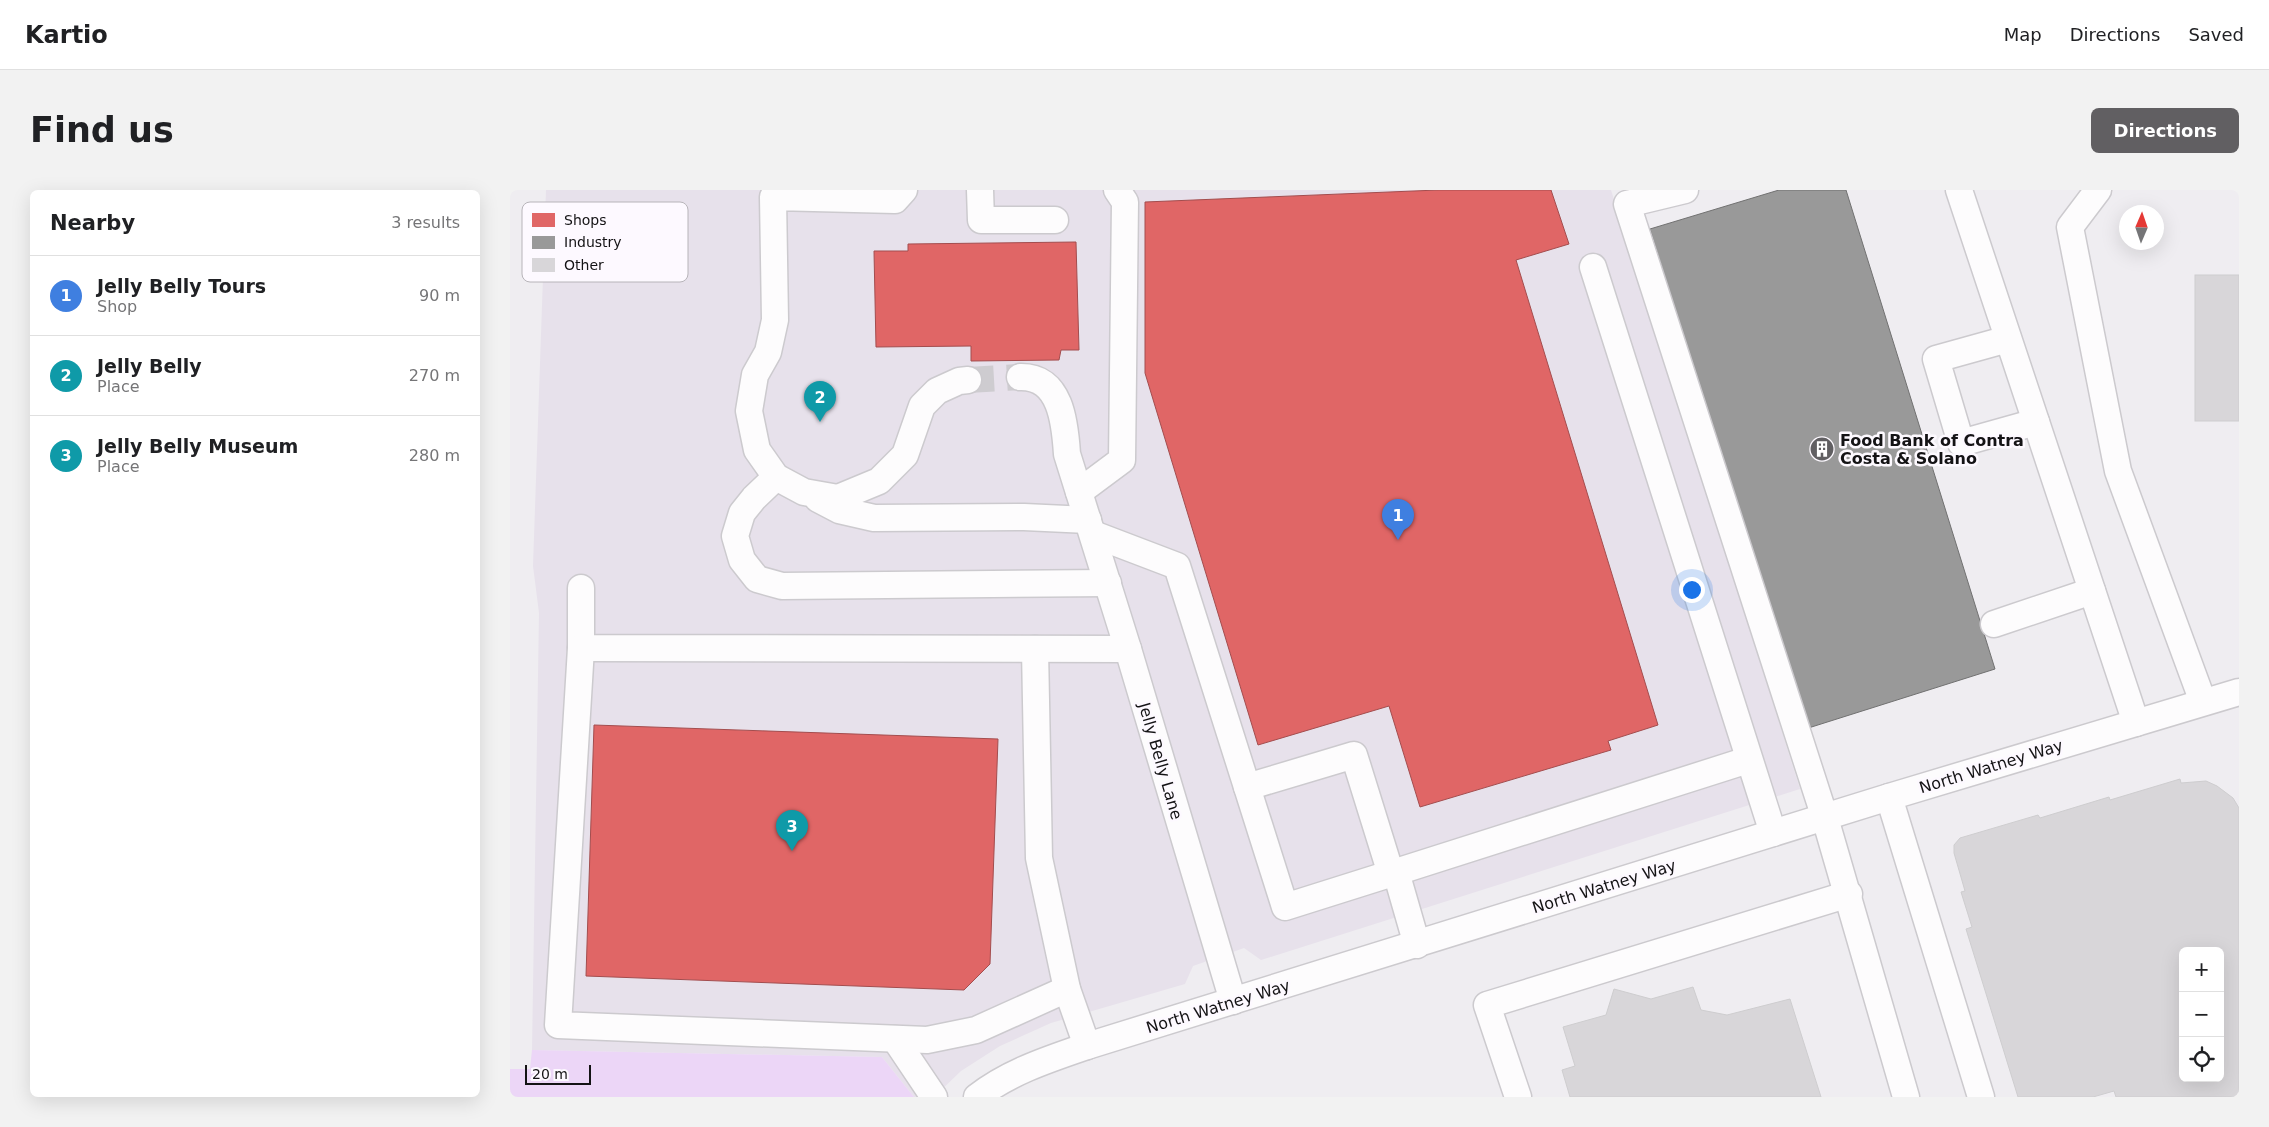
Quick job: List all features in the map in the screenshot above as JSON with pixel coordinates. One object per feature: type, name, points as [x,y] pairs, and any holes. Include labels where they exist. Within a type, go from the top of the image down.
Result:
[{"type":"street","points":[[904,190],[895,200],[773,197],[776,320],[768,352],[755,375],[749,411],[757,450],[776,477],[839,510],[874,518],[1024,517],[1091,527],[1177,566],[1285,907],[1748,760]]},
{"type":"street","points":[[980,190],[981,220],[1055,220]]},
{"type":"street","points":[[1079,492],[1122,460],[1125,202],[1117,190]]},
{"type":"street","points":[[1684,190],[1626,204],[1849,894],[1906,1097]]},
{"type":"street","points":[[1959,190],[2136,723]]},
{"type":"street","points":[[2098,190],[2070,227],[2116,461],[2203,702]]},
{"type":"street","points":[[1593,267],[1748,760],[1773,833]]},
{"type":"street","points":[[2008,339],[1936,359],[1962,443],[2036,422]]},
{"type":"street","name":"Jelly Belly Lane","points":[[1020,377],[1035,378],[1043,383],[1057,398],[1065,422],[1067,454],[1108,583],[1233,1001]]},
{"type":"street","points":[[804,492],[838,498],[879,481],[905,455],[922,406],[937,391],[959,381],[968,380]]},
{"type":"street","points":[[776,477],[754,498],[742,513],[735,536],[742,560],[757,579],[782,586],[1108,583]]},
{"type":"street","points":[[581,588],[581,648],[558,1025],[927,1040],[976,1030],[1067,989]]},
{"type":"street","points":[[1994,624],[2092,591]]},
{"type":"street","points":[[581,648],[1128,649]]},
{"type":"street","points":[[1035,649],[1038,858],[1067,989],[1087,1046]]},
{"type":"street","name":"North Watney Way","points":[[977,1097],[987,1089],[1043,1061],[1087,1046],[1889,797],[2239,692]]},
{"type":"street","points":[[1247,787],[1354,755],[1416,945]]},
{"type":"street","points":[[1889,797],[1981,1097]]},
{"type":"street","points":[[1518,1097],[1487,1005],[1849,894]]},
{"type":"street","points":[[895,1039],[934,1097]]},
{"type":"shaded area","points":[[546,190],[1611,190],[1800,789],[1261,960],[1244,948],[1193,966],[1185,984],[1051,1023],[1000,1046],[961,1071],[934,1097],[914,1097],[882,1057],[532,1050],[539,613],[533,566],[543,282],[688,282],[688,202],[546,202]]},
{"type":"shaded area","points":[[532,1050],[882,1057],[914,1097],[510,1097],[510,1069],[530,1069]]},
{"type":"building: Shops","points":[[1438,190],[1551,190],[1569,244],[1516,260],[1658,725],[1608,741],[1611,750],[1420,807],[1389,706],[1258,745],[1145,373],[1145,202]]},
{"type":"building: Shops","points":[[1076,242],[1079,350],[1061,350],[1059,360],[971,361],[971,346],[876,347],[874,251],[908,251],[908,244]]},
{"type":"building: Shops","points":[[594,725],[998,739],[990,964],[964,990],[586,976]]},
{"type":"building: Industry","name":"Food Bank of Contra Costa & Solano","points":[[1779,190],[1846,190],[1995,669],[1802,730],[1650,229]]},
{"type":"building: Other","points":[[2195,275],[2239,275],[2239,421],[2195,421]]},
{"type":"building: Other","points":[[2180,779],[2181,783],[2206,781],[2217,786],[2233,798],[2239,808],[2239,1097],[2116,1097],[2114,1091],[2093,1097],[2018,1097],[1966,929],[1972,927],[1961,892],[1965,891],[1954,853],[1954,845],[1960,838],[2038,815],[2040,818],[2109,797],[2110,800]]},
{"type":"building: Other","points":[[1693,987],[1701,1010],[1727,1015],[1790,999],[1821,1097],[1570,1097],[1562,1070],[1575,1066],[1563,1027],[1606,1015],[1614,989],[1651,999]]},
{"type":"tunnel","points":[[968,380],[1020,377]]},
{"type":"place","name":"Jelly Belly","points":[[820,422]]},
{"type":"place","name":"Food Bank of Contra Costa & Solano","points":[[1822,449]]},
{"type":"place","name":"Jelly Belly Tours","points":[[1398,540]]},
{"type":"place","name":"Jelly Belly Museum","points":[[792,851]]}]
